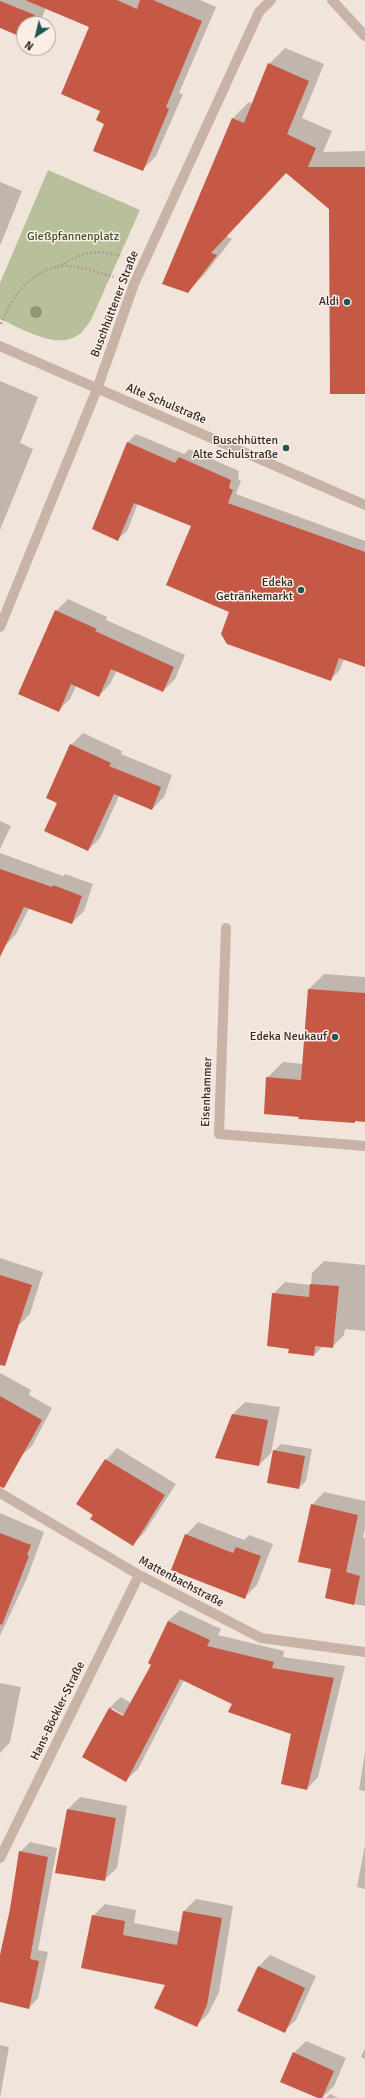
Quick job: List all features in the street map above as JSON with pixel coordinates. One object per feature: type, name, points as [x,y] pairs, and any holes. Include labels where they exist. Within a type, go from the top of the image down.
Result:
[{"type":"street","name":"Buschhüttener Straße","points":[[0,627],[97,388],[134,284],[259,12],[271,0]]},
{"type":"street","points":[[332,0],[365,36]]},
{"type":"street","name":"Alte Schulstraße","points":[[0,346],[365,505]]},
{"type":"street","name":"Eisenhammer","points":[[226,928],[218,1134],[365,1146]]},
{"type":"street","name":"Mattenbachstraße","points":[[0,1493],[138,1575],[261,1638],[365,1652]]},
{"type":"street","name":"Hans-Böckler-Straße","points":[[0,1858],[138,1575]]},
{"type":"path","points":[[0,326],[8,306],[27,282],[78,256],[99,251],[144,262]]},
{"type":"path","points":[[56,267],[88,269],[134,284]]},
{"type":"green space","name":"Gießpfannenplatz","points":[[48,170],[140,210],[91,320],[81,333],[72,338],[62,340],[52,340],[41,337],[0,319],[0,283]]},
{"type":"building","points":[[25,0],[117,0],[137,9],[140,0],[153,0],[202,21],[166,107],[169,109],[143,171],[93,151],[104,124],[96,120],[100,111],[61,94],[89,27]]},
{"type":"building","points":[[0,1],[35,15],[16,16],[16,35],[0,28]]},
{"type":"building","points":[[268,63],[309,81],[287,134],[316,148],[308,167],[365,167],[365,394],[330,394],[329,209],[286,173],[211,253],[217,255],[188,293],[162,284],[232,118],[244,123]]},
{"type":"building","points":[[127,442],[175,463],[179,457],[231,480],[229,488],[233,490],[228,503],[365,552],[365,667],[339,658],[331,681],[227,644],[221,634],[229,612],[166,585],[191,526],[134,503],[118,541],[92,529]]},
{"type":"building","points":[[55,610],[97,629],[95,631],[174,667],[163,692],[111,669],[99,697],[71,684],[59,712],[18,694]]},
{"type":"building","points":[[70,744],[111,763],[109,766],[161,787],[152,810],[114,794],[88,851],[44,831],[57,803],[46,798]]},
{"type":"building","points":[[0,869],[52,887],[53,885],[82,896],[72,924],[24,907],[0,957]]},
{"type":"building","name":"Edeka Neukauf","points":[[308,989],[365,993],[365,1122],[355,1121],[355,1123],[298,1119],[299,1117],[264,1114],[266,1077],[301,1080]]},
{"type":"building","points":[[0,1275],[32,1285],[5,1366],[0,1365]]},
{"type":"building","points":[[310,1284],[339,1286],[333,1348],[315,1346],[314,1356],[288,1353],[289,1349],[267,1346],[272,1293],[309,1297]]},
{"type":"building","points":[[0,1396],[42,1420],[4,1488],[0,1487]]},
{"type":"building","points":[[232,1414],[268,1420],[259,1466],[215,1458]]},
{"type":"building","points":[[273,1450],[305,1456],[299,1489],[267,1483]]},
{"type":"building","points":[[105,1459],[165,1495],[133,1546],[90,1519],[93,1515],[76,1504]]},
{"type":"building","points":[[311,1504],[358,1515],[346,1572],[360,1576],[354,1605],[325,1598],[331,1569],[298,1562]]},
{"type":"building","points":[[0,1533],[31,1545],[27,1555],[29,1556],[2,1625],[0,1624]]},
{"type":"building","points":[[185,1534],[233,1553],[236,1547],[261,1556],[245,1599],[171,1570]]},
{"type":"building","points":[[168,1621],[210,1640],[207,1646],[274,1662],[272,1668],[334,1678],[307,1790],[281,1784],[291,1734],[228,1712],[232,1704],[180,1679],[126,1782],[82,1757],[109,1708],[123,1716],[151,1665],[148,1663]]},
{"type":"building","points":[[67,1809],[116,1818],[105,1881],[55,1873]]},
{"type":"building","points":[[19,1851],[48,1857],[30,1959],[39,1961],[29,2009],[0,2002],[0,1955],[10,1909]]},
{"type":"building","points":[[183,1911],[222,1918],[207,2005],[197,2027],[154,2008],[165,1985],[81,1968],[92,1915],[125,1921],[123,1935],[177,1945]]},
{"type":"building","points":[[258,1966],[305,1988],[285,2033],[237,2011]]},
{"type":"building","points":[[293,2052],[334,2071],[322,2098],[318,2098],[280,2082]]},
{"type":"place","name":"Aldi","points":[[347,302]]},
{"type":"place","name":"Buschhütten Alte Schulstraße","points":[[286,448]]},
{"type":"place","name":"Edeka Getränkemarkt","points":[[301,590]]},
{"type":"place","name":"Edeka Neukauf","points":[[335,1037]]}]
